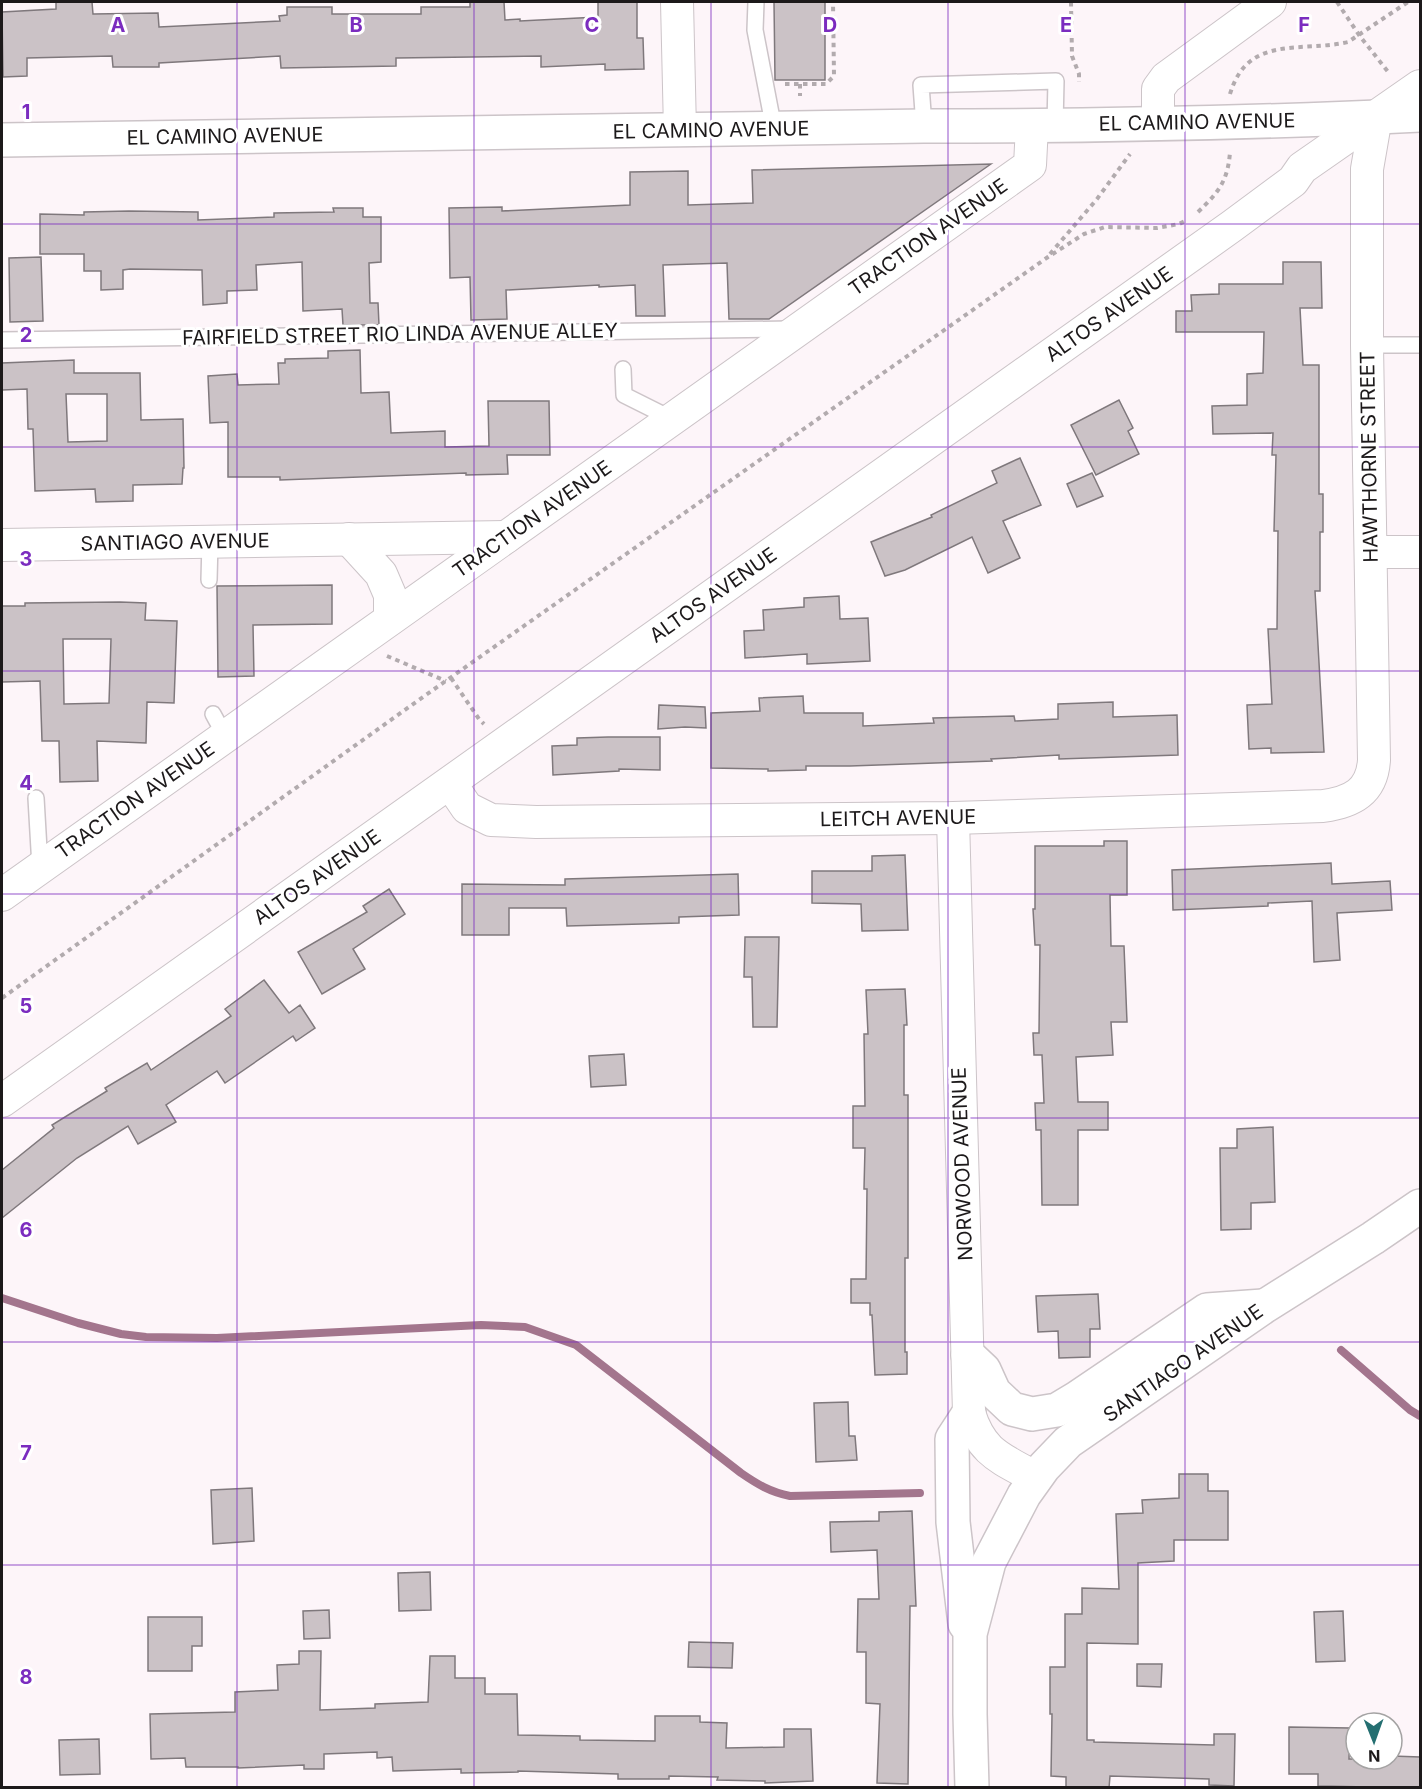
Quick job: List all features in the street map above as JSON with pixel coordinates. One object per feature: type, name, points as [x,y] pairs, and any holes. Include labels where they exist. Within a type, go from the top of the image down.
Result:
[{"type":"main road","name":"EL CAMINO AVENUE","points":[[2,140],[1158,124],[1420,115]]},
{"type":"main road","name":"SANTIAGO AVENUE","points":[[969,1661],[970,1634],[989,1562],[1024,1495],[1068,1442],[1265,1306],[1363,1245],[1420,1206]]},
{"type":"main road","points":[[968,1355],[984,1370],[994,1392],[1012,1409],[1032,1414],[1057,1410],[1207,1310],[1265,1306]]},
{"type":"main road","points":[[969,1413],[952,1439],[952,1451],[953,1522],[969,1661],[972,1788]]},
{"type":"street","points":[[677,2],[680,130]]},
{"type":"street","points":[[1158,124],[1158,89],[1166,78],[1270,2]]},
{"type":"street","name":"ALTOS AVENUE","points":[[2,1101],[1222,233],[1293,180],[1302,168],[1420,86]]},
{"type":"street","name":"HAWTHORNE STREET","points":[[1359,793],[1370,779],[1373,770],[1367,168],[1376,117]]},
{"type":"street","name":"TRACTION AVENUE","points":[[2,895],[219,725],[390,619],[1030,165],[1044,125]]},
{"type":"street","name":"SANTIAGO AVENUE","points":[[2,545],[506,537]]},
{"type":"street","points":[[349,539],[381,574],[390,596],[390,619]]},
{"type":"street","points":[[1371,552],[1420,552]]},
{"type":"street","name":"LEITCH AVENUE","points":[[450,783],[467,808],[491,820],[502,822],[953,818],[1323,806],[1337,804],[1359,793]]},
{"type":"street","name":"NORWOOD AVENUE","points":[[953,818],[969,1413],[983,1443],[996,1455],[1036,1478]]},
{"type":"lane","points":[[756,2],[755,30],[774,129]]},
{"type":"lane","points":[[924,126],[921,85],[1056,81],[1044,125]]},
{"type":"lane","name":"FAIRFIELD STREET RIO LINDA AVENUE ALLEY","points":[[2,340],[799,329]]},
{"type":"lane","points":[[1367,345],[1420,345]]},
{"type":"lane","points":[[622,369],[624,395],[672,419]]},
{"type":"lane","points":[[209,580],[210,542]]},
{"type":"lane","points":[[36,798],[39,867]]},
{"type":"path","points":[[779,84],[826,84],[834,76],[833,2]]},
{"type":"path","points":[[1071,2],[1072,56],[1079,74],[1079,92]]},
{"type":"path","points":[[1337,2],[1359,35],[1390,74]]},
{"type":"path","points":[[1231,90],[1239,70],[1247,62],[1261,55],[1282,49],[1348,42],[1408,2]]},
{"type":"path","points":[[800,84],[800,96]]},
{"type":"path","points":[[1048,257],[1097,199],[1131,152]]},
{"type":"path","points":[[2,998],[1048,257],[1084,234],[1105,227],[1157,228],[1179,224],[1194,215],[1211,199],[1226,179],[1230,155]]},
{"type":"path","points":[[382,652],[390,659],[447,681]]},
{"type":"path","points":[[452,678],[479,720],[484,724]]},
{"type":"building","points":[[56,2],[92,2],[93,14],[158,13],[159,27],[280,21],[279,16],[287,15],[287,7],[332,7],[332,14],[421,14],[421,7],[470,7],[470,2],[504,2],[505,20],[520,19],[520,21],[598,17],[598,2],[637,2],[637,38],[643,38],[644,69],[605,70],[605,64],[541,67],[541,56],[396,58],[396,66],[281,68],[280,56],[159,63],[159,67],[113,67],[112,56],[27,58],[27,76],[3,77],[2,12],[56,9]]},
{"type":"building","points":[[774,2],[825,2],[825,80],[775,80]]},
{"type":"building","points":[[991,164],[769,319],[729,319],[727,263],[663,265],[665,316],[636,316],[635,285],[599,287],[599,285],[506,290],[507,319],[471,320],[470,277],[450,278],[449,208],[502,207],[502,211],[630,205],[630,172],[688,171],[688,205],[753,203],[752,170]]},
{"type":"building","points":[[333,208],[363,208],[363,217],[381,217],[381,262],[369,263],[370,303],[378,303],[379,325],[343,325],[342,309],[303,311],[302,262],[256,265],[257,290],[227,291],[227,303],[203,305],[202,270],[123,270],[123,289],[101,290],[101,271],[84,271],[84,254],[40,254],[40,214],[84,215],[84,212],[129,211],[198,212],[198,220],[274,217],[274,213],[334,212]]},
{"type":"building","points":[[41,257],[43,321],[10,322],[9,258]]},
{"type":"building","points":[[1283,262],[1321,262],[1322,308],[1300,308],[1303,365],[1319,365],[1319,494],[1323,494],[1323,532],[1320,532],[1320,591],[1315,591],[1324,752],[1271,753],[1271,748],[1249,749],[1247,705],[1272,704],[1268,629],[1277,629],[1278,531],[1274,531],[1276,455],[1272,455],[1273,433],[1213,434],[1212,406],[1247,405],[1247,374],[1263,373],[1264,332],[1176,332],[1176,311],[1192,311],[1191,295],[1219,294],[1219,284],[1283,284]]},
{"type":"building","points":[[360,350],[361,393],[389,392],[391,433],[445,431],[445,447],[489,446],[488,401],[549,401],[550,455],[507,455],[508,474],[466,475],[466,473],[280,480],[280,477],[228,477],[228,422],[210,423],[208,376],[237,374],[238,385],[279,384],[278,363],[285,363],[285,359],[328,358],[328,351]]},
{"type":"building","points":[[74,360],[74,373],[140,373],[141,420],[183,419],[182,484],[133,485],[133,501],[96,502],[95,489],[35,491],[33,429],[28,429],[27,389],[2,390],[2,363]],"holes":[[[66,394],[107,394],[107,441],[68,442]]]},
{"type":"building","points":[[1119,400],[1133,428],[1128,431],[1139,454],[1096,475],[1071,425]]},
{"type":"building","points":[[1020,458],[1041,505],[1003,521],[1020,558],[988,573],[972,537],[905,570],[885,576],[871,542],[932,517],[931,515],[997,483],[992,471]]},
{"type":"building","points":[[1092,473],[1103,496],[1077,507],[1067,484]]},
{"type":"building","points":[[332,585],[332,624],[253,625],[254,676],[218,677],[217,586]]},
{"type":"building","points":[[839,596],[840,619],[868,618],[870,661],[807,664],[807,654],[745,658],[744,631],[764,630],[763,610],[804,607],[804,598]]},
{"type":"building","points":[[25,603],[146,603],[145,620],[177,621],[174,703],[147,702],[146,743],[97,741],[98,781],[60,782],[59,741],[42,741],[40,681],[2,682],[2,606],[25,606]],"holes":[[[63,639],[111,639],[109,703],[64,704]]]},
{"type":"building","points":[[803,696],[804,713],[863,713],[863,726],[934,723],[933,718],[1014,716],[1015,721],[1058,719],[1058,704],[1113,702],[1113,717],[1177,715],[1178,755],[1059,759],[1059,755],[991,759],[992,761],[806,766],[806,770],[711,768],[711,713],[760,711],[759,698]]},
{"type":"building","points":[[659,705],[705,707],[706,728],[658,729]]},
{"type":"building","points":[[660,737],[660,770],[619,769],[619,771],[553,775],[552,746],[577,745],[577,738]]},
{"type":"building","points":[[1104,841],[1127,841],[1127,895],[1110,895],[1111,946],[1124,946],[1127,1022],[1111,1022],[1113,1055],[1076,1057],[1078,1102],[1108,1102],[1108,1130],[1078,1130],[1078,1205],[1042,1205],[1041,1130],[1036,1130],[1035,1103],[1044,1103],[1042,1055],[1034,1055],[1033,1033],[1039,1033],[1040,945],[1035,945],[1033,909],[1035,909],[1035,846],[1104,846]]},
{"type":"building","points":[[905,855],[908,930],[862,931],[861,904],[812,903],[812,871],[872,871],[872,856]]},
{"type":"building","points":[[1331,863],[1332,884],[1390,881],[1392,910],[1337,913],[1340,960],[1314,962],[1312,901],[1268,903],[1268,906],[1173,910],[1172,870]]},
{"type":"building","points":[[738,874],[739,915],[679,917],[679,923],[567,926],[566,908],[509,908],[509,935],[462,935],[462,884],[565,885],[565,879]]},
{"type":"building","points":[[389,889],[405,914],[353,949],[365,969],[322,994],[298,952],[367,912],[363,906]]},
{"type":"building","points":[[745,937],[779,937],[777,1027],[753,1027],[752,977],[744,977]]},
{"type":"building","points":[[264,980],[289,1013],[300,1005],[315,1028],[296,1041],[293,1036],[225,1083],[217,1071],[166,1105],[176,1122],[138,1144],[128,1126],[77,1158],[2,1218],[2,1170],[54,1128],[52,1125],[107,1091],[105,1088],[147,1063],[151,1070],[231,1016],[225,1009]]},
{"type":"building","points":[[905,989],[907,1025],[904,1025],[904,1095],[908,1095],[908,1258],[905,1258],[907,1374],[875,1375],[870,1303],[851,1303],[851,1279],[866,1279],[867,1189],[864,1189],[865,1148],[853,1148],[853,1106],[865,1106],[864,1034],[868,1034],[866,990]]},
{"type":"building","points":[[624,1054],[626,1085],[591,1087],[589,1056]]},
{"type":"building","points":[[1273,1127],[1275,1202],[1251,1203],[1251,1229],[1221,1230],[1220,1148],[1237,1148],[1237,1129]]},
{"type":"building","points":[[1098,1294],[1100,1329],[1090,1329],[1090,1357],[1059,1358],[1058,1331],[1038,1332],[1036,1296]]},
{"type":"building","points":[[848,1402],[849,1436],[855,1436],[857,1460],[816,1462],[814,1403]]},
{"type":"building","points":[[1179,1474],[1208,1474],[1208,1491],[1228,1491],[1228,1540],[1174,1540],[1174,1561],[1138,1563],[1138,1644],[1087,1643],[1087,1740],[1214,1745],[1214,1734],[1235,1734],[1234,1786],[1209,1785],[1209,1779],[1110,1776],[1109,1788],[1066,1788],[1066,1777],[1051,1776],[1052,1714],[1050,1714],[1050,1667],[1065,1667],[1065,1614],[1082,1614],[1082,1588],[1119,1589],[1116,1514],[1143,1513],[1142,1500],[1179,1498]]},
{"type":"building","points":[[252,1488],[254,1541],[213,1544],[211,1490]]},
{"type":"building","points":[[912,1511],[916,1606],[910,1606],[908,1784],[877,1783],[880,1704],[866,1703],[866,1652],[857,1652],[858,1599],[879,1599],[877,1550],[831,1552],[830,1522],[879,1521],[879,1512]]},
{"type":"building","points":[[430,1572],[431,1610],[399,1611],[398,1573]]},
{"type":"building","points":[[329,1610],[330,1638],[304,1639],[303,1611]]},
{"type":"building","points":[[1343,1611],[1345,1661],[1316,1662],[1314,1612]]},
{"type":"building","points":[[148,1617],[202,1617],[202,1646],[192,1646],[192,1671],[148,1671]]},
{"type":"building","points":[[689,1642],[733,1643],[732,1668],[688,1667]]},
{"type":"building","points":[[299,1651],[321,1651],[320,1710],[375,1708],[375,1704],[428,1702],[430,1656],[455,1656],[455,1678],[485,1678],[485,1694],[517,1694],[518,1735],[580,1736],[580,1740],[655,1741],[655,1716],[700,1716],[700,1722],[727,1723],[726,1748],[784,1747],[784,1729],[811,1729],[813,1781],[765,1783],[765,1781],[717,1780],[718,1777],[669,1776],[669,1779],[618,1779],[618,1774],[518,1771],[461,1773],[461,1769],[393,1771],[392,1757],[377,1758],[377,1752],[324,1754],[324,1769],[304,1769],[304,1765],[238,1768],[186,1767],[185,1758],[151,1759],[150,1714],[235,1712],[235,1692],[278,1690],[277,1665],[299,1664]]},
{"type":"building","points":[[1137,1664],[1162,1664],[1161,1687],[1137,1686]]},
{"type":"building","points":[[1289,1727],[1344,1728],[1344,1771],[1404,1771],[1404,1756],[1420,1757],[1420,1788],[1318,1786],[1318,1774],[1289,1774]]},
{"type":"building","points":[[99,1739],[100,1774],[60,1775],[59,1740]]},
{"type":"waterway","points":[[2,1298],[78,1323],[121,1334],[146,1337],[217,1338],[481,1325],[525,1327],[576,1345],[741,1473],[770,1490],[790,1496],[920,1493]]},
{"type":"waterway","points":[[1341,1350],[1410,1410],[1420,1416]]}]
